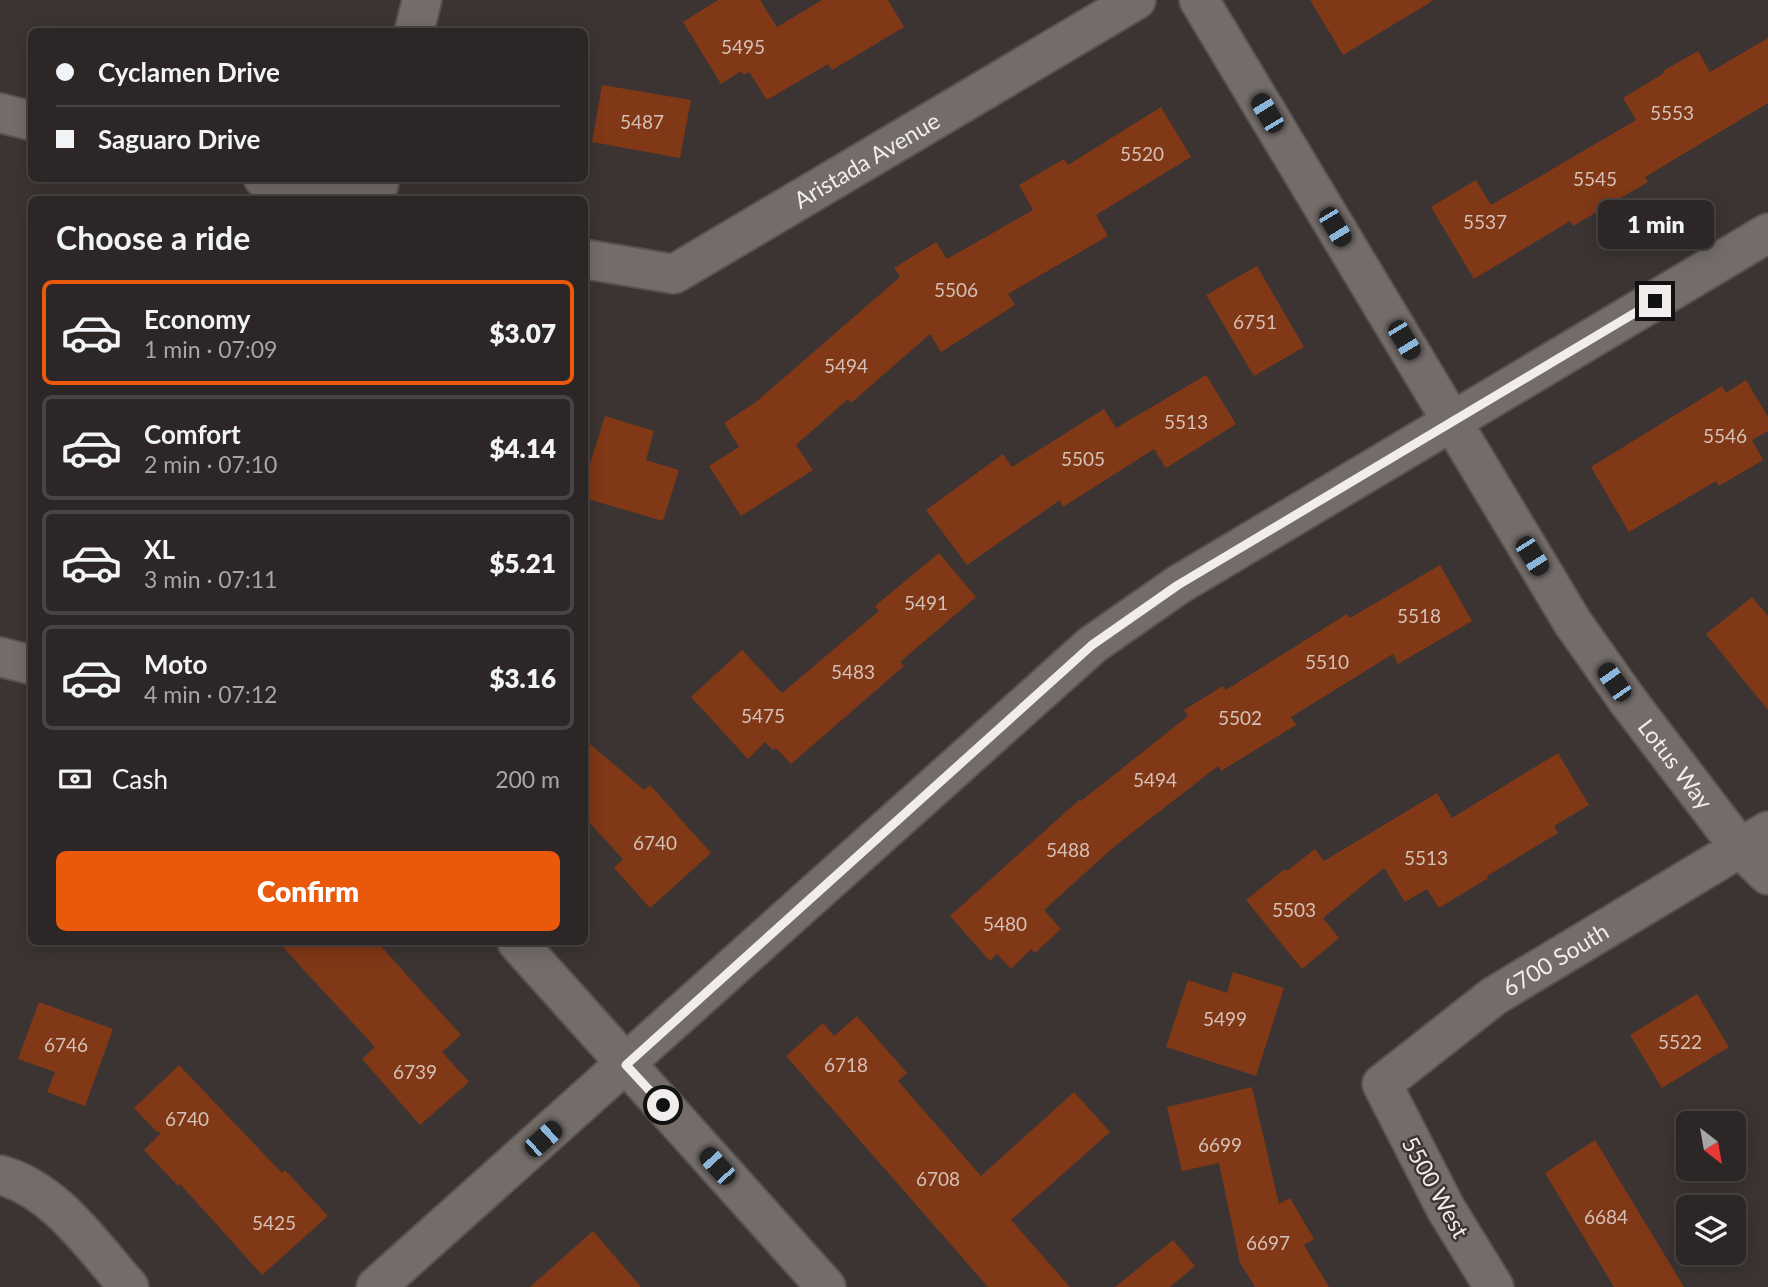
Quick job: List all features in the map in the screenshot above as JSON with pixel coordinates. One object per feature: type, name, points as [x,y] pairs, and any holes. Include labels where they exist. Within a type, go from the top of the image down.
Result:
[{"type":"street","points":[[415,28],[422,0]]},
{"type":"street","name":"Aristada Avenue","points":[[588,260],[674,274],[1136,0]]},
{"type":"street","name":"Lotus Way","points":[[1199,0],[1573,623],[1628,701],[1754,839],[1768,875]]},
{"type":"street","points":[[0,113],[28,120]]},
{"type":"street","points":[[278,182],[332,196]]},
{"type":"street","points":[[376,1287],[1092,645],[1178,585],[1768,233]]},
{"type":"street","points":[[0,657],[28,664]]},
{"type":"street","name":"6700 South","points":[[1382,1084],[1494,996],[1754,839]]},
{"type":"street","points":[[520,945],[825,1287]]},
{"type":"street","name":"5500 West","points":[[1382,1084],[1446,1209],[1494,1287]]},
{"type":"street","points":[[0,1175],[41,1194],[69,1220],[129,1287]]},
{"type":"building","points":[[718,0],[760,0],[777,27],[822,0],[888,0],[904,27],[832,70],[828,64],[767,100],[749,72],[744,75],[741,71],[721,84],[683,22]]},
{"type":"building","points":[[1310,0],[1434,0],[1343,55]]},
{"type":"building","points":[[1768,38],[1768,103],[1645,177],[1648,182],[1573,226],[1570,221],[1474,279],[1431,207],[1476,180],[1491,205],[1636,120],[1623,98],[1664,73],[1663,71],[1698,51],[1710,72]]},
{"type":"building","points":[[602,85],[691,100],[680,158],[592,142]]},
{"type":"building","points":[[1161,107],[1191,157],[1096,215],[1108,236],[1008,294],[1015,305],[941,352],[930,334],[851,403],[848,399],[796,445],[813,470],[741,516],[709,466],[739,447],[724,423],[756,402],[900,277],[894,268],[936,242],[947,259],[1033,210],[1019,185],[1064,159],[1068,165]]},
{"type":"building","points":[[1257,266],[1304,347],[1254,376],[1206,295]]},
{"type":"building","points":[[1206,375],[1236,424],[1166,468],[1154,449],[1063,507],[1060,500],[967,565],[926,510],[1003,454],[1012,467],[1104,409],[1116,428]]},
{"type":"building","points":[[1746,380],[1768,417],[1768,431],[1752,440],[1763,460],[1719,486],[1716,481],[1629,532],[1591,467],[1722,386],[1726,393]]},
{"type":"building","points":[[605,416],[654,431],[646,460],[679,470],[663,521],[588,499],[588,470]]},
{"type":"building","points":[[939,553],[976,597],[900,662],[904,666],[791,764],[776,748],[773,750],[765,742],[748,759],[691,697],[742,650],[782,693],[879,611],[875,606]]},
{"type":"building","points":[[1440,565],[1472,621],[1398,664],[1393,654],[1291,717],[1296,725],[1221,771],[1218,766],[1115,846],[1044,910],[1061,929],[1035,953],[1031,949],[1011,969],[997,954],[990,961],[950,916],[1079,800],[1188,716],[1184,710],[1223,686],[1226,690],[1347,614],[1350,618]]},
{"type":"building","points":[[1752,597],[1768,616],[1768,710],[1706,634]]},
{"type":"building","points":[[588,742],[644,790],[650,785],[711,853],[650,908],[614,868],[623,859],[588,821]]},
{"type":"building","points":[[1558,753],[1589,805],[1554,826],[1558,833],[1439,908],[1427,889],[1405,902],[1384,868],[1323,918],[1339,938],[1302,969],[1246,900],[1315,849],[1324,861],[1437,793],[1452,818]]},
{"type":"building","points":[[281,945],[380,945],[461,1035],[442,1052],[469,1082],[420,1125],[362,1059],[375,1047]]},
{"type":"building","points":[[1233,972],[1284,988],[1256,1076],[1166,1047],[1188,980],[1227,993]]},
{"type":"building","points":[[1697,994],[1729,1047],[1662,1088],[1630,1035]]},
{"type":"building","points":[[39,1002],[113,1029],[85,1106],[47,1092],[55,1072],[18,1059]]},
{"type":"building","points":[[857,1016],[907,1073],[898,1081],[981,1176],[1074,1092],[1110,1132],[1011,1220],[1070,1287],[988,1287],[786,1056],[823,1023],[834,1036]]},
{"type":"building","points":[[179,1065],[282,1173],[285,1170],[328,1216],[262,1275],[180,1184],[178,1186],[144,1150],[161,1133],[134,1108]]},
{"type":"building","points":[[1252,1087],[1279,1204],[1290,1198],[1314,1239],[1304,1245],[1329,1287],[1255,1287],[1240,1263],[1219,1163],[1182,1171],[1167,1107]]},
{"type":"building","points":[[1595,1140],[1684,1287],[1614,1287],[1545,1173]]},
{"type":"building","points":[[593,1231],[641,1287],[530,1287]]},
{"type":"building","points":[[1173,1240],[1195,1266],[1170,1287],[1115,1287]]},
{"type":"route","points":[[663,1105],[626,1065],[1092,645],[1178,585],[1655,301]]}]
